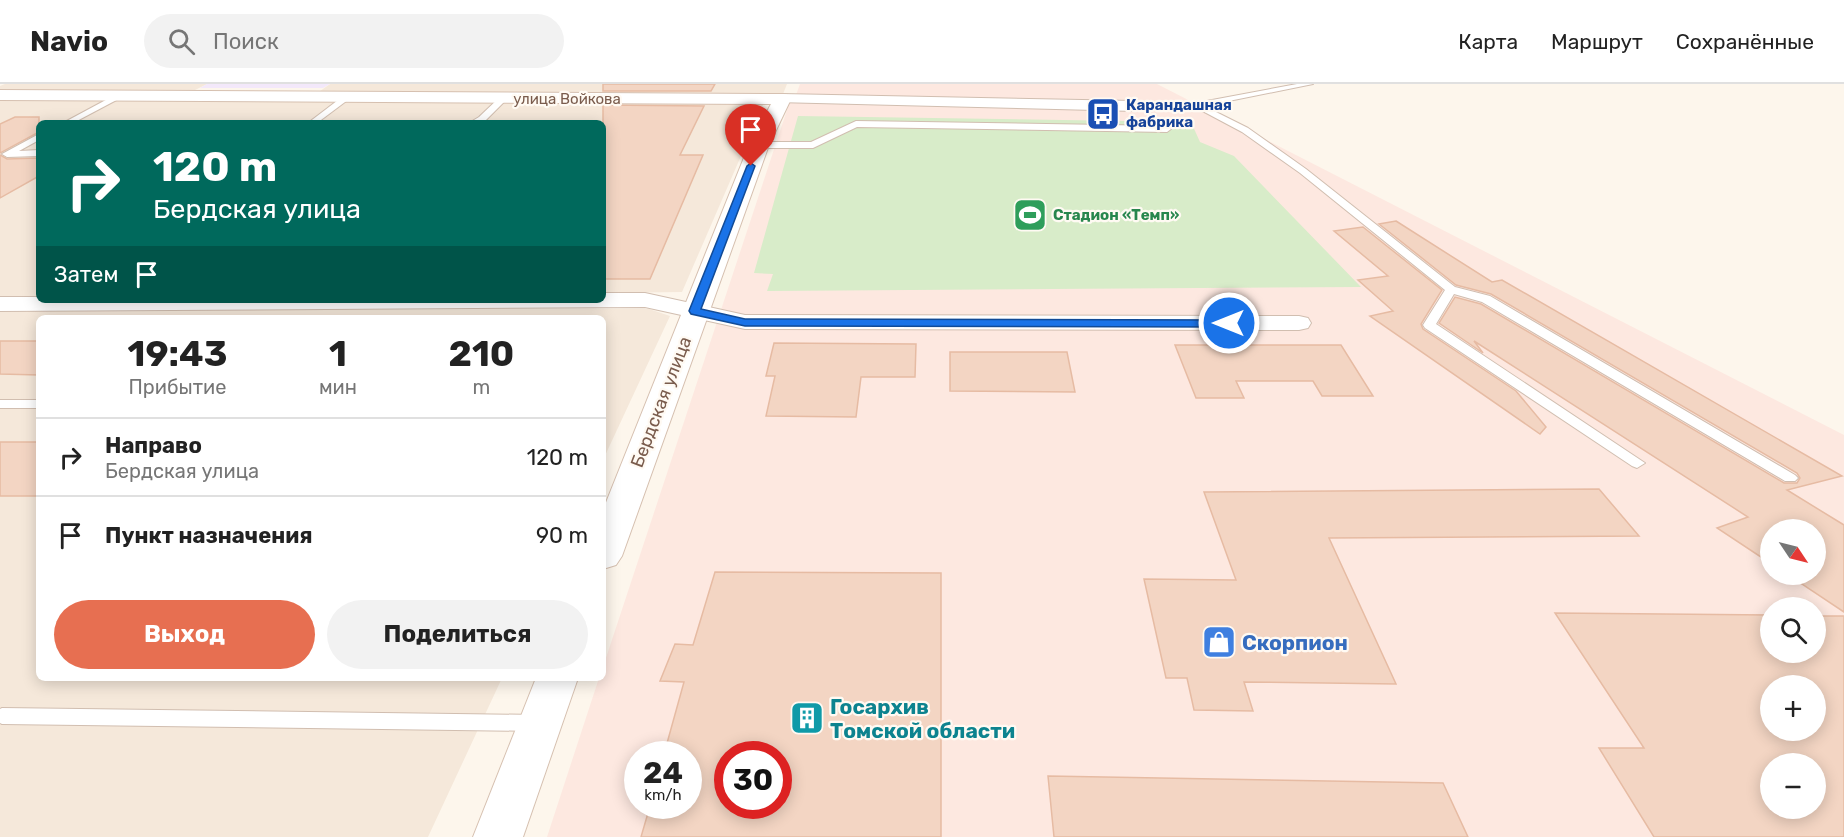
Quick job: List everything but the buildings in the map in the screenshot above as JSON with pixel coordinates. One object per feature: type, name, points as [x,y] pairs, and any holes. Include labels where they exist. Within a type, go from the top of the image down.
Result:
[{"type":"street","name":"улица Войкова","points":[[0,95],[503,99],[787,92],[1135,106]]},
{"type":"street","name":"Бердская улица","points":[[606,539],[609,522],[695,311],[759,145],[787,92]]},
{"type":"street","points":[[606,300],[645,300],[745,322],[1299,323]]},
{"type":"street","points":[[0,304],[161,303]]},
{"type":"street","points":[[498,837],[556,681]]},
{"type":"lane","points":[[1135,106],[1196,105],[1309,84]]},
{"type":"lane","points":[[73,120],[120,96]]},
{"type":"lane","points":[[316,120],[349,96]]},
{"type":"lane","points":[[480,120],[503,99]]},
{"type":"lane","points":[[1196,105],[1245,130],[1294,164],[1451,289],[1486,299],[1790,478]]},
{"type":"lane","points":[[759,145],[813,145],[856,124],[1167,129]]},
{"type":"lane","points":[[36,139],[7,154],[36,153]]},
{"type":"lane","points":[[1451,289],[1429,325],[1637,463]]},
{"type":"lane","points":[[0,404],[36,404]]},
{"type":"lane","points":[[2,716],[540,723]]},
{"type":"shaded area","points":[[5,84],[207,84],[195,90],[0,91],[0,86]]},
{"type":"shaded area","points":[[207,84],[330,84],[323,88],[200,88]]},
{"type":"shaded area","points":[[330,84],[787,84],[783,94],[316,94]]},
{"type":"shaded area","points":[[800,84],[1157,84],[1844,435],[1844,837],[547,837],[598,681],[606,681],[606,658],[789,104]]},
{"type":"shaded area","points":[[346,99],[764,103],[682,292],[606,293],[606,120],[36,120],[36,296],[0,296],[0,100]]},
{"type":"shaded area","points":[[649,309],[670,316],[606,454],[606,315],[36,315],[36,681],[501,681],[428,837],[0,837],[0,310]]},
{"type":"green space","name":"Стадион «Темп»","points":[[798,116],[1191,122],[1200,142],[1234,156],[1361,287],[767,291],[773,274],[754,273]]},
{"type":"place","name":"Карандашная фабрика","points":[[1103,114]]},
{"type":"place","name":"Стадион «Темп»","points":[[1030,215]]},
{"type":"place","name":"Скорпион","points":[[1219,642]]},
{"type":"place","name":"Госархив Томской области","points":[[807,718]]},
{"type":"route","points":[[751,166],[695,311],[745,322],[1229,323]]}]
